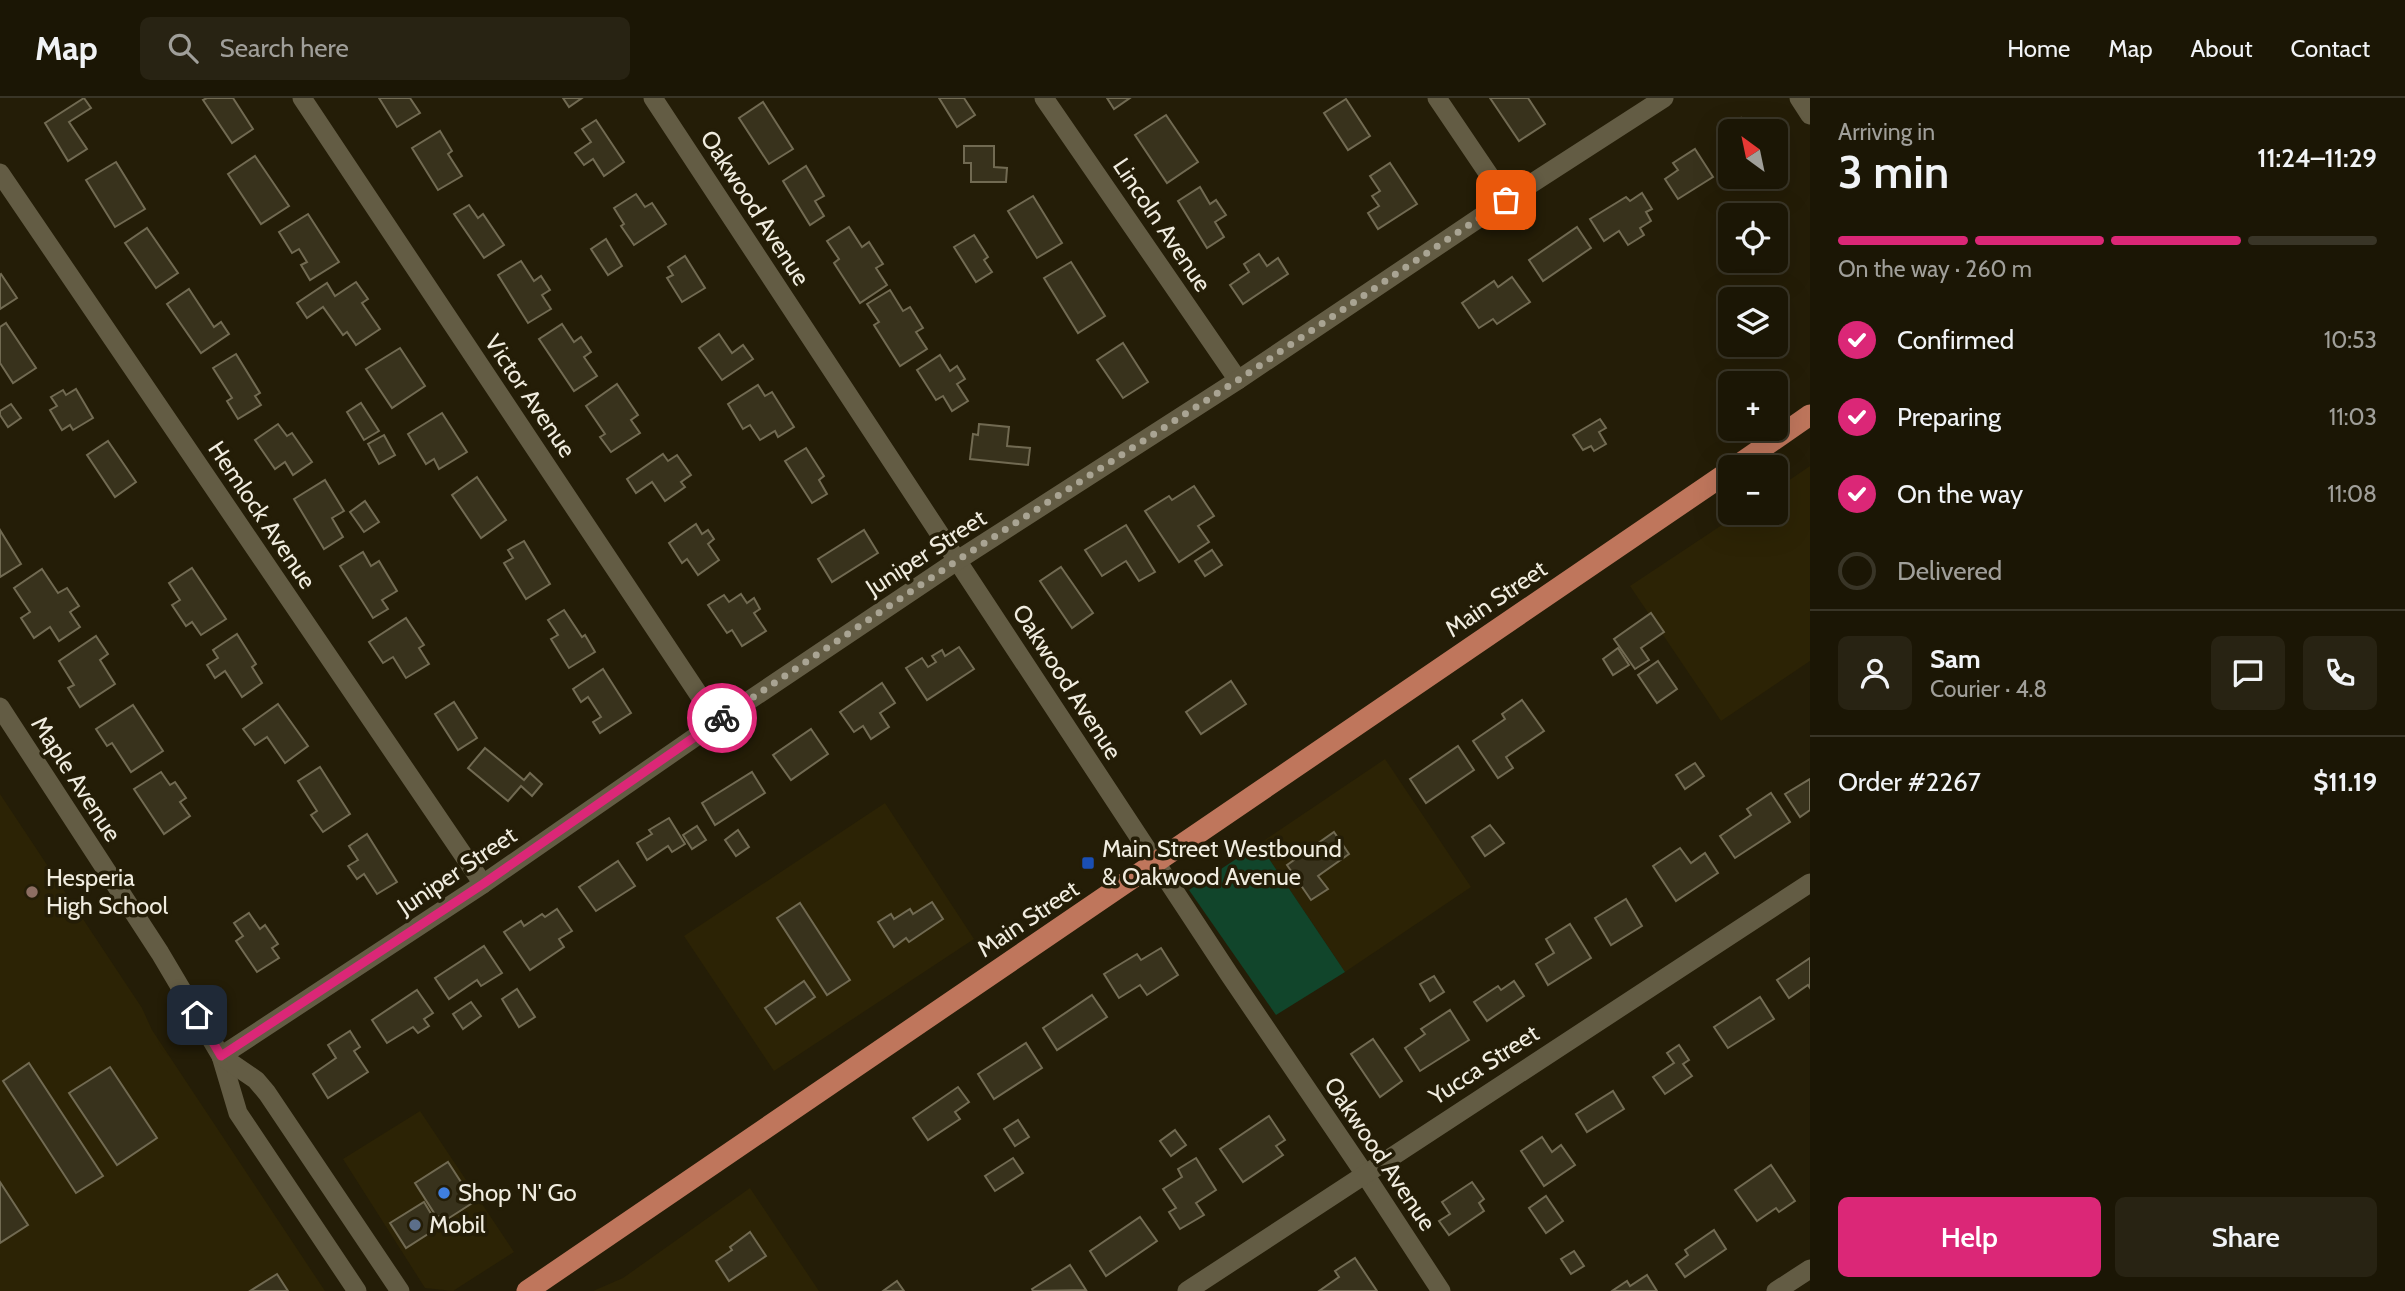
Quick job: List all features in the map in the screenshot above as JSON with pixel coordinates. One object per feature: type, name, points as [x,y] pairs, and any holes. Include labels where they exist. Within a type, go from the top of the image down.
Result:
[{"type":"main road","name":"Main Street","points":[[1753,455],[1810,415]]},
{"type":"main road","name":"Main Street","points":[[527,1291],[1718,479]]},
{"type":"street","name":"Victor Avenue","points":[[302,98],[718,722]]},
{"type":"street","name":"Oakwood Avenue","points":[[653,98],[1156,864],[1441,1291]]},
{"type":"street","name":"Lincoln Avenue","points":[[1044,98],[1238,380]]},
{"type":"street","points":[[1437,98],[1506,200]]},
{"type":"street","name":"Juniper Street","points":[[221,1056],[483,884],[958,560],[1238,380],[1506,200],[1664,98]]},
{"type":"street","points":[[1799,98],[1810,115]]},
{"type":"street","name":"Hemlock Avenue","points":[[0,173],[483,884]]},
{"type":"street","name":"Maple Avenue","points":[[0,707],[160,953],[221,1056],[238,1113],[357,1291]]},
{"type":"street","name":"Yucca Street","points":[[1187,1291],[1810,883]]},
{"type":"street","name":"Maple Avenue","points":[[221,1056],[256,1080],[267,1093],[400,1291]]},
{"type":"street","points":[[1776,1291],[1810,1269]]},
{"type":"shaded area","points":[[1810,466],[1810,661],[1721,721],[1630,586],[1722,525],[1788,525],[1788,481]]},
{"type":"shaded area","points":[[1385,759],[1471,887],[1345,972],[1259,844]]},
{"type":"shaded area","points":[[0,794],[142,1008],[152,1030],[325,1291],[0,1291]]},
{"type":"shaded area","points":[[885,803],[974,939],[774,1071],[684,936]]},
{"type":"shaded area","points":[[420,1111],[514,1252],[453,1291],[425,1288],[343,1159]]},
{"type":"shaded area","points":[[750,1188],[819,1291],[593,1291],[623,1278]]},
{"type":"green space","points":[[1259,844],[1345,972],[1276,1015],[1189,890]]},
{"type":"building","points":[[84,98],[91,108],[69,122],[87,149],[68,161],[45,123]]},
{"type":"building","points":[[233,98],[253,129],[232,143],[203,100]]},
{"type":"building","points":[[379,98],[410,98],[420,113],[397,127]]},
{"type":"building","points":[[563,98],[582,98],[569,107]]},
{"type":"building","points":[[939,98],[964,98],[975,115],[957,127]]},
{"type":"building","points":[[1107,98],[1130,98],[1114,109]]},
{"type":"building","points":[[1490,98],[1528,98],[1545,124],[1519,141]]},
{"type":"building","points":[[1346,99],[1370,136],[1348,150],[1324,113]]},
{"type":"building","points":[[763,102],[793,149],[769,164],[739,118]]},
{"type":"building","points":[[1166,115],[1198,162],[1167,183],[1135,135]]},
{"type":"building","points":[[596,120],[624,162],[604,176],[593,159],[584,165],[575,153],[591,142],[582,129]]},
{"type":"building","points":[[440,131],[452,151],[448,154],[462,176],[438,190],[412,148]]},
{"type":"building","points":[[964,146],[994,146],[994,167],[1007,168],[1006,182],[971,182],[971,163],[964,163]]},
{"type":"building","points":[[1695,149],[1713,177],[1678,199],[1665,179],[1678,170],[1673,163]]},
{"type":"building","points":[[255,156],[289,206],[261,224],[228,174]]},
{"type":"building","points":[[116,162],[145,209],[115,227],[86,180]]},
{"type":"building","points":[[1390,163],[1417,204],[1378,229],[1368,213],[1379,206],[1372,196],[1380,191],[1370,176]]},
{"type":"building","points":[[806,166],[824,196],[815,201],[824,216],[810,225],[783,181]]},
{"type":"building","points":[[1200,187],[1210,204],[1216,200],[1226,215],[1215,222],[1224,237],[1207,248],[1178,201]]},
{"type":"building","points":[[1642,193],[1652,209],[1646,212],[1651,221],[1640,228],[1644,235],[1628,245],[1619,231],[1604,241],[1590,219],[1626,197],[1630,201]]},
{"type":"building","points":[[636,194],[645,207],[652,203],[666,224],[634,245],[621,226],[624,224],[614,208]]},
{"type":"building","points":[[1033,196],[1062,243],[1037,258],[1008,211]]},
{"type":"building","points":[[469,205],[478,218],[483,214],[504,245],[484,258],[454,214]]},
{"type":"building","points":[[308,214],[339,262],[310,280],[301,265],[307,262],[299,249],[292,253],[279,232]]},
{"type":"building","points":[[849,227],[862,247],[869,242],[883,264],[876,268],[887,285],[860,303],[834,263],[839,259],[827,241]]},
{"type":"building","points":[[1577,227],[1591,248],[1543,281],[1529,260]]},
{"type":"building","points":[[147,228],[178,273],[156,288],[125,243]]},
{"type":"building","points":[[974,235],[988,257],[984,260],[992,272],[976,282],[954,247]]},
{"type":"building","points":[[606,239],[622,266],[608,275],[591,249]]},
{"type":"building","points":[[1259,254],[1267,266],[1278,258],[1288,274],[1243,304],[1230,285],[1249,272],[1244,264]]},
{"type":"building","points":[[685,256],[705,288],[682,302],[667,278],[673,275],[668,267]]},
{"type":"building","points":[[521,261],[534,281],[541,276],[550,290],[542,295],[551,309],[528,323],[498,275]]},
{"type":"building","points":[[1071,262],[1105,316],[1078,333],[1044,278]]},
{"type":"building","points":[[0,275],[17,298],[0,309]]},
{"type":"building","points":[[1512,277],[1530,302],[1497,324],[1493,319],[1479,328],[1462,303],[1494,281],[1498,287]]},
{"type":"building","points":[[356,282],[368,299],[362,303],[380,329],[356,345],[347,332],[343,335],[323,307],[307,318],[297,303],[327,283],[335,296]]},
{"type":"building","points":[[189,289],[214,327],[221,322],[229,334],[201,353],[167,304]]},
{"type":"building","points":[[890,290],[903,311],[910,307],[923,328],[916,332],[927,349],[900,366],[874,325],[879,322],[867,304]]},
{"type":"building","points":[[6,323],[36,368],[13,383],[0,363],[0,327]]},
{"type":"building","points":[[562,324],[574,342],[581,337],[591,352],[584,357],[597,376],[574,391],[539,339]]},
{"type":"building","points":[[719,334],[732,353],[743,345],[753,359],[722,380],[699,348]]},
{"type":"building","points":[[1123,343],[1148,382],[1123,398],[1097,360]]},
{"type":"building","points":[[400,348],[425,386],[392,408],[366,369]]},
{"type":"building","points":[[236,354],[260,393],[255,396],[261,405],[238,419],[227,401],[232,398],[213,368]]},
{"type":"building","points":[[940,355],[950,371],[957,366],[965,379],[957,384],[968,401],[952,411],[943,396],[936,400],[917,370]]},
{"type":"building","points":[[617,384],[638,415],[631,420],[640,433],[611,452],[600,437],[605,434],[586,406]]},
{"type":"building","points":[[758,385],[765,396],[772,392],[794,427],[778,437],[775,431],[760,440],[750,425],[743,429],[728,404]]},
{"type":"building","points":[[76,389],[93,418],[73,430],[70,425],[62,430],[50,410],[57,406],[51,397],[63,390],[66,395]]},
{"type":"building","points":[[361,403],[379,431],[364,440],[347,412]]},
{"type":"building","points":[[11,404],[21,418],[8,427],[0,411]]},
{"type":"building","points":[[442,413],[467,452],[439,469],[434,459],[426,464],[408,434]]},
{"type":"building","points":[[1600,419],[1606,428],[1599,432],[1606,444],[1594,451],[1591,446],[1583,450],[1573,435]]},
{"type":"building","points":[[278,424],[287,436],[292,433],[312,462],[293,475],[285,462],[275,469],[255,440]]},
{"type":"building","points":[[979,424],[1009,427],[1007,446],[1030,448],[1028,465],[970,459],[973,434],[978,435]]},
{"type":"building","points":[[384,435],[395,455],[379,464],[368,444]]},
{"type":"building","points":[[108,441],[136,482],[115,497],[87,455]]},
{"type":"building","points":[[806,448],[824,476],[819,480],[827,494],[812,503],[785,461]]},
{"type":"building","points":[[663,454],[668,461],[677,455],[691,475],[681,482],[685,487],[665,501],[652,482],[636,493],[627,479]]},
{"type":"building","points":[[477,477],[506,520],[481,538],[452,495]]},
{"type":"building","points":[[325,480],[344,511],[332,518],[343,537],[324,549],[294,499]]},
{"type":"building","points":[[1194,486],[1214,516],[1198,526],[1209,542],[1179,562],[1145,511],[1169,496],[1172,500]]},
{"type":"building","points":[[365,501],[379,522],[364,532],[350,512]]},
{"type":"building","points":[[696,524],[702,534],[708,530],[714,539],[708,544],[719,560],[698,575],[687,559],[682,563],[669,543]]},
{"type":"building","points":[[1126,525],[1155,572],[1139,581],[1126,561],[1102,576],[1085,550]]},
{"type":"building","points":[[0,530],[21,564],[0,577]]},
{"type":"building","points":[[864,530],[878,553],[832,582],[818,559]]},
{"type":"building","points":[[524,541],[550,584],[526,599],[504,563],[513,558],[508,550]]},
{"type":"building","points":[[1212,550],[1222,565],[1205,576],[1195,561]]},
{"type":"building","points":[[363,552],[371,566],[379,561],[397,591],[382,600],[388,609],[373,618],[340,566]]},
{"type":"building","points":[[1061,567],[1093,613],[1072,628],[1040,581]]},
{"type":"building","points":[[192,568],[226,619],[201,635],[192,622],[186,626],[172,605],[180,600],[169,583]]},
{"type":"building","points":[[42,569],[58,593],[67,588],[79,606],[70,612],[80,627],[59,641],[50,627],[34,638],[21,618],[30,612],[14,588]]},
{"type":"building","points":[[741,594],[747,603],[754,598],[760,609],[754,613],[766,631],[742,646],[732,630],[727,633],[708,605],[724,595],[729,602]]},
{"type":"building","points":[[564,610],[595,652],[569,668],[551,639],[558,635],[548,620]]},
{"type":"building","points":[[1651,613],[1664,632],[1641,648],[1649,660],[1635,669],[1614,639]]},
{"type":"building","points":[[406,618],[424,645],[419,648],[429,664],[406,678],[393,657],[383,663],[369,642]]},
{"type":"building","points":[[237,634],[256,664],[252,667],[262,683],[242,697],[225,671],[215,678],[207,665],[218,658],[213,650]]},
{"type":"building","points":[[96,636],[108,654],[100,660],[115,684],[80,707],[68,688],[74,685],[59,661]]},
{"type":"building","points":[[959,647],[974,669],[927,700],[906,668],[922,658],[928,667],[936,662],[932,656],[942,650],[945,656]]},
{"type":"building","points":[[1618,648],[1629,665],[1613,675],[1603,659]]},
{"type":"building","points":[[1658,661],[1677,689],[1657,703],[1638,675]]},
{"type":"building","points":[[603,669],[631,713],[600,733],[593,722],[601,717],[588,697],[581,702],[573,689]]},
{"type":"building","points":[[1231,681],[1246,704],[1201,734],[1186,712]]},
{"type":"building","points":[[882,683],[895,703],[880,713],[889,727],[871,739],[863,726],[854,732],[840,712]]},
{"type":"building","points":[[1522,700],[1544,731],[1506,757],[1513,768],[1498,778],[1473,741],[1505,719],[1502,714]]},
{"type":"building","points":[[454,702],[477,738],[458,750],[435,714]]},
{"type":"building","points":[[278,704],[308,746],[285,763],[267,737],[255,745],[243,729]]},
{"type":"building","points":[[133,705],[163,751],[131,772],[112,743],[107,746],[96,729]]},
{"type":"building","points":[[811,729],[828,754],[791,780],[773,755]]},
{"type":"building","points":[[1458,746],[1474,770],[1426,803],[1410,779]]},
{"type":"building","points":[[485,748],[524,780],[530,773],[542,784],[532,796],[521,786],[508,801],[468,768]]},
{"type":"building","points":[[1695,763],[1704,776],[1685,789],[1676,775]]},
{"type":"building","points":[[320,767],[350,814],[323,832],[311,815],[317,811],[298,781]]},
{"type":"building","points":[[161,772],[170,785],[175,782],[186,798],[180,802],[190,816],[164,834],[134,789]]},
{"type":"building","points":[[752,772],[765,793],[715,825],[702,803]]},
{"type":"building","points":[[1810,779],[1810,810],[1800,817],[1785,794]]},
{"type":"building","points":[[1771,793],[1790,822],[1735,858],[1720,836],[1751,815],[1747,809]]},
{"type":"building","points":[[669,818],[685,844],[672,852],[668,846],[647,860],[637,843],[652,834],[649,830]]},
{"type":"building","points":[[1490,825],[1504,843],[1485,856],[1472,837]]},
{"type":"building","points":[[697,826],[706,840],[692,849],[683,835]]},
{"type":"building","points":[[738,830],[749,847],[736,856],[725,840]]},
{"type":"building","points":[[1334,832],[1349,854],[1318,876],[1328,889],[1311,900],[1287,865]]},
{"type":"building","points":[[367,834],[397,882],[377,894],[364,874],[357,879],[348,866],[358,860],[349,846]]},
{"type":"building","points":[[1680,848],[1691,863],[1705,853],[1718,873],[1676,901],[1653,866]]},
{"type":"building","points":[[618,861],[635,886],[596,911],[579,887]]},
{"type":"building","points":[[1626,899],[1642,926],[1611,945],[1595,918]]},
{"type":"building","points":[[932,902],[943,919],[909,942],[906,938],[894,947],[878,922],[891,914],[894,919],[910,909],[913,914]]},
{"type":"building","points":[[800,903],[850,980],[827,995],[777,918]]},
{"type":"building","points":[[557,909],[572,931],[559,939],[564,947],[530,970],[504,932],[521,921],[524,926],[542,914],[545,917]]},
{"type":"building","points":[[249,913],[260,929],[265,925],[278,944],[272,948],[279,958],[257,972],[236,941],[243,936],[234,923]]},
{"type":"building","points":[[1570,924],[1591,958],[1548,985],[1536,964],[1554,953],[1546,939]]},
{"type":"building","points":[[484,946],[502,973],[481,986],[477,980],[449,999],[435,978]]},
{"type":"building","points":[[1161,948],[1178,975],[1147,995],[1140,985],[1119,998],[1104,974],[1137,954],[1141,960]]},
{"type":"building","points":[[1810,958],[1810,988],[1808,985],[1789,998],[1777,980]]},
{"type":"building","points":[[1434,976],[1444,992],[1430,1001],[1420,984]]},
{"type":"building","points":[[804,981],[815,997],[776,1024],[765,1008]]},
{"type":"building","points":[[1514,981],[1524,996],[1487,1021],[1474,1002],[1498,986],[1501,990]]},
{"type":"building","points":[[517,989],[535,1017],[519,1027],[502,999]]},
{"type":"building","points":[[417,990],[433,1013],[424,1019],[429,1026],[418,1033],[413,1027],[387,1043],[372,1020]]},
{"type":"building","points":[[1092,995],[1107,1017],[1057,1050],[1043,1028]]},
{"type":"building","points":[[1760,997],[1774,1019],[1728,1048],[1714,1027]]},
{"type":"building","points":[[471,1002],[481,1016],[463,1029],[453,1014]]},
{"type":"building","points":[[1450,1010],[1469,1040],[1420,1071],[1405,1048],[1425,1034],[1421,1029]]},
{"type":"building","points":[[350,1031],[360,1047],[354,1051],[368,1072],[328,1098],[313,1074],[336,1058],[328,1045]]},
{"type":"building","points":[[1373,1039],[1402,1081],[1380,1097],[1351,1054]]},
{"type":"building","points":[[1026,1043],[1042,1068],[994,1099],[978,1074]]},
{"type":"building","points":[[1679,1045],[1689,1060],[1683,1064],[1692,1076],[1665,1094],[1653,1077],[1674,1063],[1667,1053]]},
{"type":"building","points":[[29,1063],[103,1176],[76,1193],[3,1081]]},
{"type":"building","points":[[110,1067],[157,1138],[117,1165],[69,1093]]},
{"type":"building","points":[[958,1087],[969,1102],[955,1112],[960,1119],[928,1140],[913,1118]]},
{"type":"building","points":[[1613,1091],[1624,1109],[1587,1132],[1576,1114]]},
{"type":"building","points":[[1269,1116],[1285,1140],[1276,1146],[1283,1155],[1243,1182],[1220,1149]]},
{"type":"building","points":[[1018,1120],[1029,1137],[1015,1146],[1004,1129]]},
{"type":"building","points":[[1175,1130],[1186,1145],[1171,1156],[1160,1141]]},
{"type":"building","points":[[1542,1137],[1552,1152],[1561,1145],[1575,1165],[1544,1186],[1521,1151]]},
{"type":"building","points":[[1013,1158],[1023,1173],[995,1191],[985,1176]]},
{"type":"building","points":[[1196,1158],[1216,1190],[1196,1203],[1204,1215],[1180,1229],[1169,1212],[1176,1208],[1163,1189],[1182,1177],[1178,1169]]},
{"type":"building","name":"Shop 'N' Go","points":[[448,1162],[474,1202],[449,1218],[436,1216],[415,1183]]},
{"type":"building","points":[[1771,1165],[1795,1201],[1779,1212],[1776,1208],[1757,1221],[1735,1190]]},
{"type":"building","points":[[0,1182],[28,1225],[0,1243]]},
{"type":"building","points":[[1472,1182],[1484,1199],[1479,1203],[1484,1211],[1449,1235],[1439,1221],[1450,1214],[1442,1202]]},
{"type":"building","points":[[1546,1196],[1563,1221],[1546,1233],[1529,1208]]},
{"type":"building","name":"Mobil","points":[[424,1202],[439,1227],[406,1248],[390,1223]]},
{"type":"building","points":[[1140,1217],[1157,1241],[1106,1276],[1090,1251]]},
{"type":"building","points":[[1714,1230],[1726,1249],[1685,1277],[1676,1264],[1688,1255],[1685,1250]]},
{"type":"building","points":[[750,1232],[766,1256],[729,1281],[716,1261]]},
{"type":"building","points":[[1574,1251],[1584,1266],[1571,1274],[1561,1259]]},
{"type":"building","points":[[1355,1258],[1377,1291],[1319,1291],[1339,1277],[1335,1271]]},
{"type":"building","points":[[1070,1265],[1086,1290],[1033,1291],[1032,1289]]},
{"type":"building","points":[[277,1274],[288,1291],[250,1291]]},
{"type":"building","points":[[1647,1275],[1657,1291],[1612,1291],[1627,1281],[1630,1286]]},
{"type":"building","points":[[897,1281],[904,1291],[883,1291]]},
{"type":"way so far","points":[[722,718],[958,560],[1238,380],[1506,200]]},
{"type":"place","name":"Main Street Westbound & Oakwood Avenue","points":[[1088,863]]},
{"type":"place","name":"Hesperia High School","points":[[32,892]]},
{"type":"place","name":"Shop 'N' Go","points":[[444,1193]]},
{"type":"place","name":"Mobil","points":[[415,1225]]},
{"type":"route","points":[[197,1015],[221,1056],[483,884],[722,718]]}]
